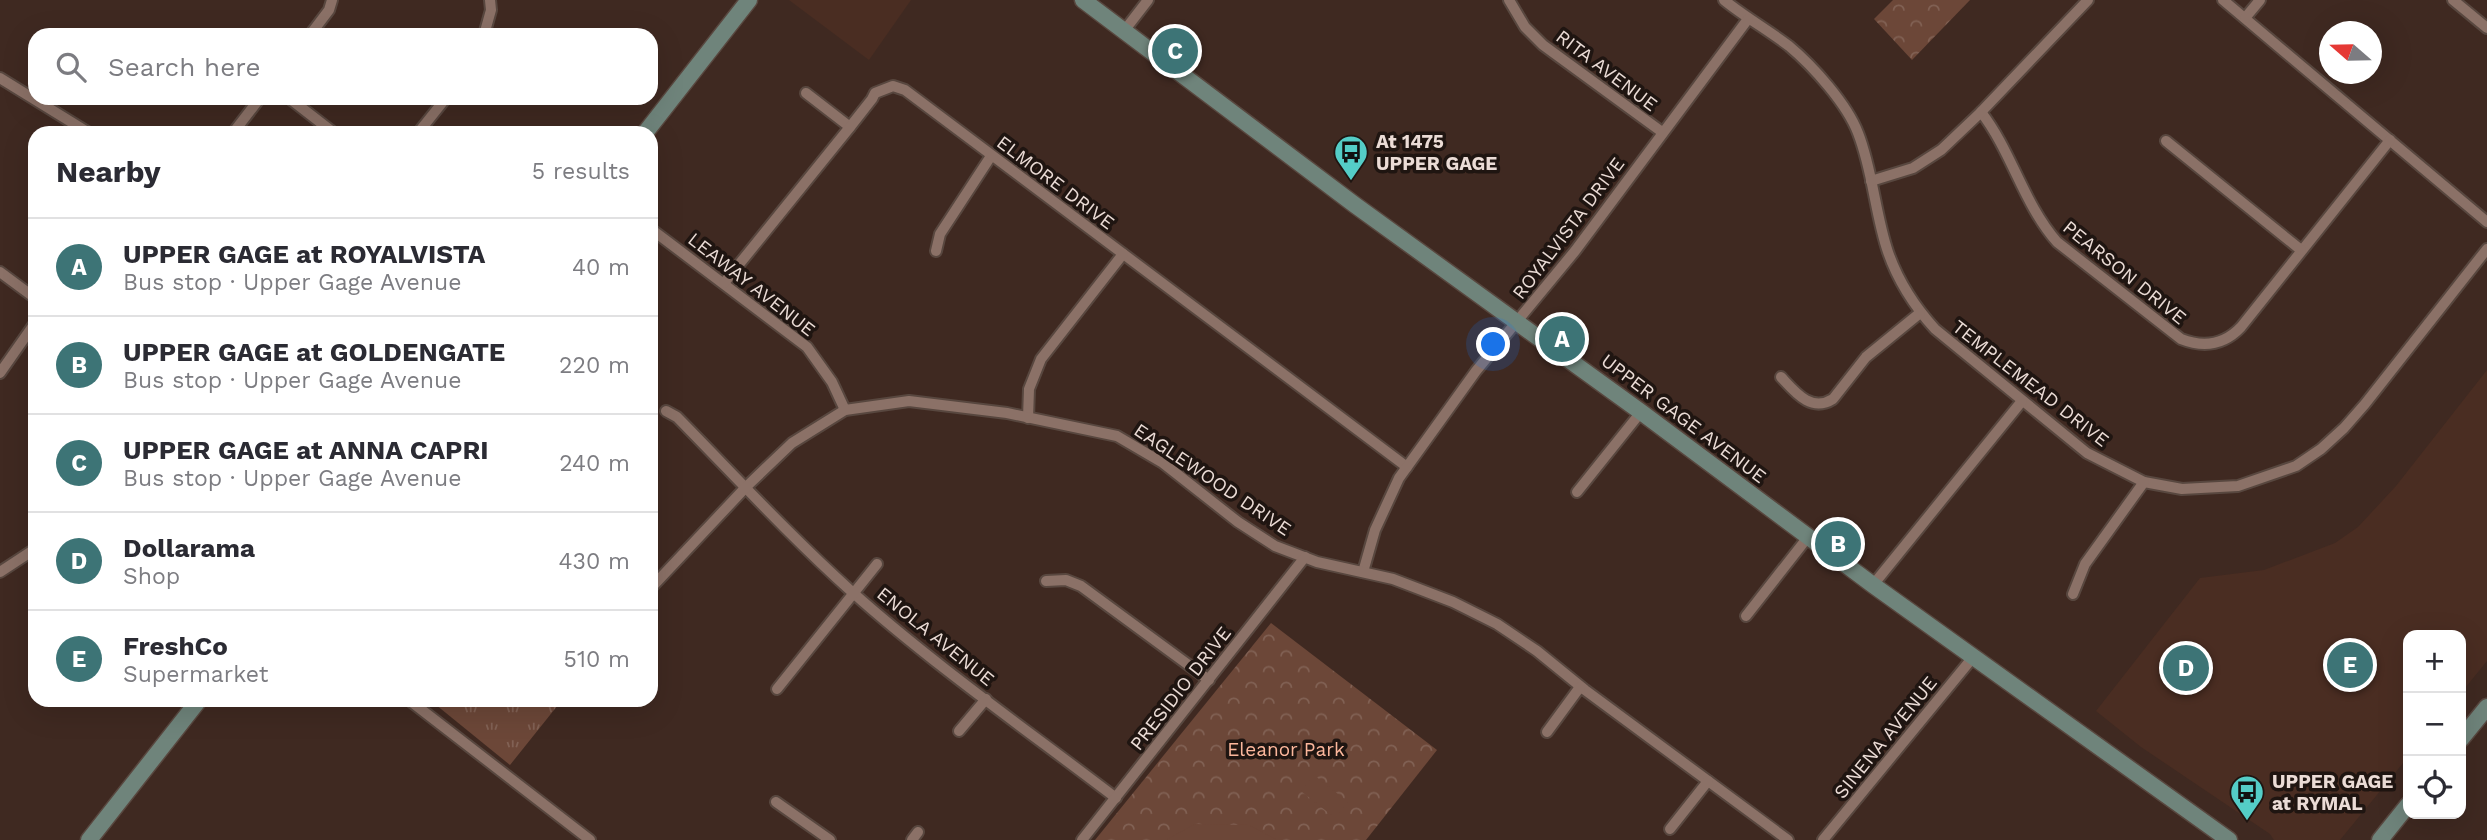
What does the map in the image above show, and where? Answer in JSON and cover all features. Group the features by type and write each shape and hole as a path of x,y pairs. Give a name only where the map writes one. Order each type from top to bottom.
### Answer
{"main road":[{"path":"650,126 749,0"},
{"name":"UPPER GAGE AVENUE","path":"1083,0 1355,205 1642,412 1808,537 2229,840"},
{"path":"89,840 194,707"},
{"path":"2466,733 2487,707"},
{"path":"2380,840 2403,811"}],"street":[{"path":"315,28 332,0"},
{"path":"486,28 491,10 490,0"},
{"path":"1124,31 1148,0"},
{"name":"RITA AVENUE","path":"1509,0 1525,27 1544,45 1662,132"},
{"name":"TEMPLEMEAD DRIVE","path":"1724,0 1788,46 1813,70 1843,107 1858,132 1888,252 1903,286 1920,313 1934,329 2087,453 2144,482 2182,489 2238,486 2296,466 2321,449 2351,420 2487,249"},
{"path":"1871,181 1906,171 1931,158 1981,112 2088,0"},
{"path":"2223,0 2487,222"},
{"path":"2245,18 2260,0"},
{"path":"2453,0 2487,27"},
{"name":"ROYALVISTA DRIVE","path":"1363,572 1380,517 1392,490 1407,467 1476,371 1575,251 1748,19"},
{"path":"0,78 28,95"},
{"name":"ELMORE DRIVE","path":"724,283 875,93 893,86 905,90 1407,467"},
{"path":"806,93 850,127"},
{"path":"44,105 78,126"},
{"path":"238,126 255,105"},
{"path":"298,105 325,126"},
{"path":"424,126 440,105"},
{"name":"PEARSON DRIVE","path":"1981,112 1991,125 2030,205 2057,242 2181,339 2205,345 2232,337 2390,140"},
{"path":"2166,141 2301,250"},
{"path":"936,251 940,234 991,156"},
{"name":"LEAWAY AVENUE","path":"658,234 807,347 832,382 845,410"},
{"path":"1028,418 1029,389 1041,359 1123,254"},
{"path":"0,272 28,293"},
{"path":"1781,377 1802,398 1814,404 1826,403 1833,399 1866,357 1920,313"},
{"path":"0,373 28,333"},
{"name":"EAGLEWOOD DRIVE","path":"658,581 746,487 792,443 845,410 909,401 1028,418 1117,436 1163,463 1238,522 1275,546 1305,557 1393,579 1453,602 1497,624 1537,651 1580,687 1787,840"},
{"path":"1873,584 2022,401"},
{"name":"ENOLA AVENUE","path":"666,411 677,417 821,564 854,593 986,699 1116,798"},
{"path":"1577,492 1642,412"},
{"path":"2073,594 2085,564 2144,482"},
{"path":"1746,616 1808,537"},
{"path":"0,572 28,554"},
{"name":"PRESIDIO DRIVE","path":"1082,840 1305,557"},
{"path":"777,689 877,564"},
{"path":"1046,581 1066,580 1081,586 1209,680"},
{"name":"SINENA AVENUE","path":"1823,840 1974,656"},
{"path":"1547,732 1580,687"},
{"path":"960,731 986,699"},
{"path":"418,707 590,840"},
{"path":"1670,829 1708,781"},
{"path":"776,802 830,840"}],"shaded area":[{"path":"789,0 911,0 869,60"},
{"path":"2487,370 2487,661 2466,687 2466,630 2403,630 2403,763 2340,840 2274,840 2270,834 2141,747 2096,711 2200,578 2264,570 2335,543 2358,527 2396,486"}],"green space":[{"path":"1893,0 1970,0 1912,60 1874,19"},
{"name":"Eleanor Park","path":"1271,623 1437,750 1366,840 1095,840"},
{"path":"439,707 556,707 510,765"},
{"path":"1314,775 1348,802 1335,818 1301,791"},
{"path":"1195,824 1249,825 1277,840 1166,840"}],"place":[{"name":"UPPER GAGE at ANNA CAPRI","path":"1175,51"},
{"name":"At 1475 UPPER GAGE","path":"1351,182"},
{"name":"UPPER GAGE at ROYALVISTA","path":"1562,339"},
{"name":"UPPER GAGE at GOLDENGATE","path":"1838,544"},
{"name":"FreshCo","path":"2350,665"},
{"name":"Dollarama","path":"2186,668"},
{"name":"UPPER GAGE at RYMAL","path":"2247,822"}]}
